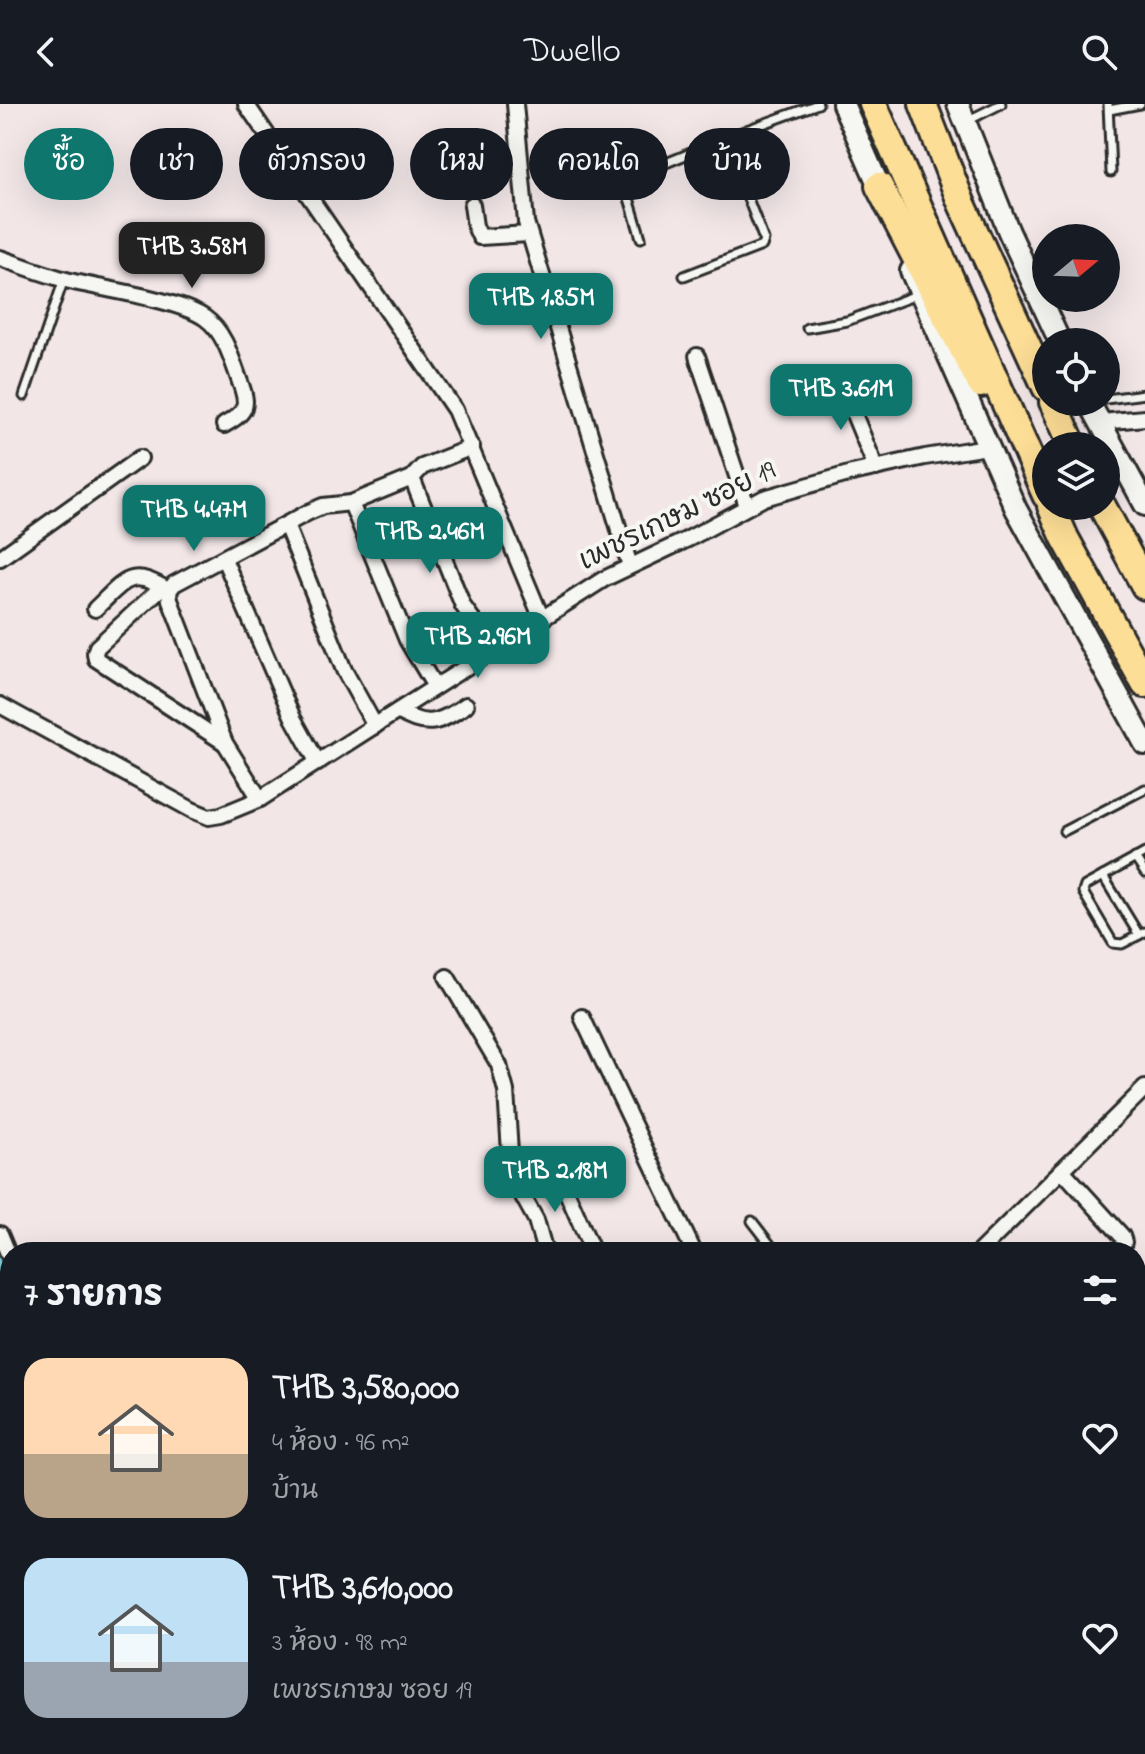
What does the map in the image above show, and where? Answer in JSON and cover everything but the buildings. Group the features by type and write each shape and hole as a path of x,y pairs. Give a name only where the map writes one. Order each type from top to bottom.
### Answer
{"highway":[{"path":"873,104 1032,463"},
{"path":"923,104 961,202 1032,357"},
{"path":"879,186 950,328 1032,476"},
{"path":"1056,520 1145,684"},
{"path":"1110,520 1145,586"}],"main road":[{"path":"843,104 879,186 920,294 1016,509 1145,744"},
{"path":"961,109 1009,232 1054,328"},
{"path":"1097,416 1145,505"}],"street":[{"path":"246,104 455,410 542,619"},
{"path":"515,104 529,234 630,566"},
{"path":"472,205 480,237 529,234"},
{"path":"0,258 64,279 188,309 207,319 226,347 244,392 244,412 224,425"},
{"path":"697,356 747,506"},
{"path":"815,382 835,383 844,390 876,468"},
{"path":"1101,422 1145,418"},
{"path":"225,743 96,659 97,647 174,584 323,506 351,503 412,478 422,467 472,447"},
{"name":"เพชรเกษม ซอย 19","path":"0,705 209,817 221,815 260,799 604,579 688,539 747,506 778,494 876,468 987,447"},
{"path":"0,558 140,458"},
{"path":"412,478 463,606 493,648"},
{"path":"351,503 407,640 434,685"},
{"path":"286,525 344,670 375,726"},
{"path":"224,559 293,718 318,763"},
{"path":"95,609 121,585 136,577 151,579 166,589 225,743 260,799"},
{"path":"398,711 413,721 435,722 446,719 466,705"},
{"path":"447,977 499,1065 506,1091 511,1168 515,1182 536,1220 542,1242"},
{"path":"582,1017 689,1242"},
{"path":"995,1242 1145,1088"},
{"path":"553,1161 589,1242"},
{"path":"1062,1170 1124,1242"}],"lane":[{"path":"754,128 818,104"},
{"path":"961,109 1001,104"},
{"path":"1111,172 1108,107 1140,104"},
{"path":"641,238 625,185 627,179 684,156"},
{"path":"684,276 762,246 764,240 749,200"},
{"path":"24,396 64,279"},
{"path":"807,328 847,321 920,294"},
{"path":"1120,397 1145,394"},
{"path":"1064,831 1145,789"},
{"path":"1103,876 1142,934 1122,944 1113,943 1084,897 1085,886 1135,858 1145,853"},
{"path":"1135,858 1145,873"},
{"path":"752,1221 768,1242"}]}
